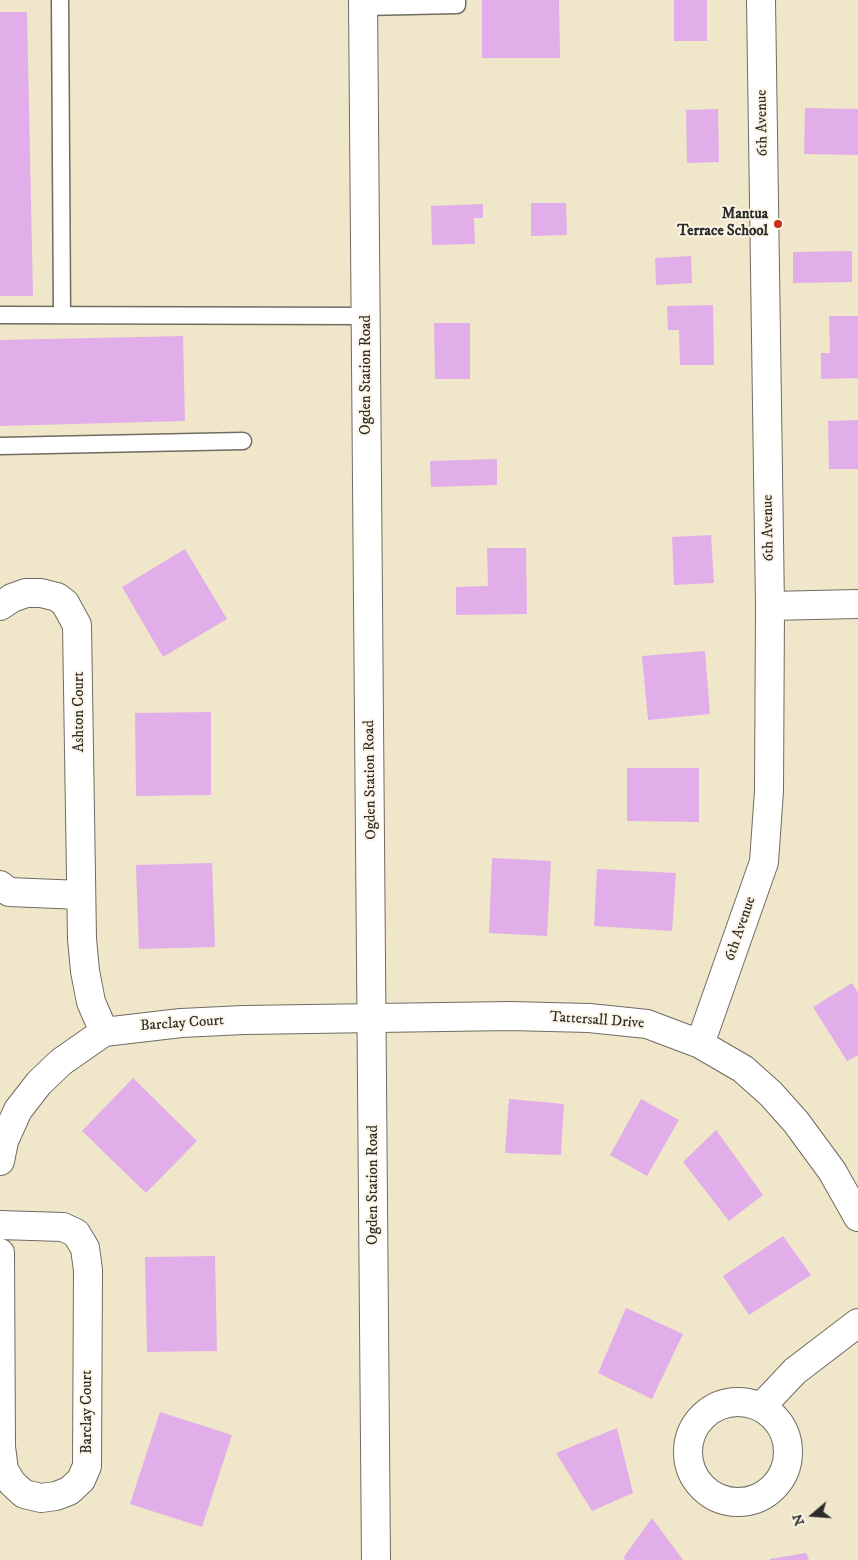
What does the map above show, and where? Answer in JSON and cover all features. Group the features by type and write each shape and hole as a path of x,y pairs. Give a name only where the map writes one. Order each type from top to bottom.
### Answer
{"street":[{"name":"6th Avenue","path":"700,1044 764,862 769,790 770,606 761,0"},
{"name":"Ogden Station Road","path":"363,3 373,1020 376,1560"},
{"name":"Ashton Court","path":"0,606 12,598 26,593 49,595 57,597 65,603 77,625 81,895 85,971 92,1002 104,1032"},
{"path":"770,606 858,604"},
{"path":"0,885 9,892 81,895"},
{"name":"Tattersall Drive","path":"373,1020 510,1016 588,1018 647,1024 700,1044 743,1069 771,1094 796,1122 832,1171 858,1217"},
{"name":"Barclay Court","path":"0,1161 4,1141 18,1110 39,1082 67,1057 104,1032 181,1023 373,1020"},
{"name":"Barclay Court","path":"0,1226 62,1226 76,1233 85,1248 88,1270 87,1466 81,1480 69,1491 56,1496 41,1498 24,1494 12,1483 4,1470 1,1447 0,1253"},
{"path":"760,1407 796,1371 858,1323"}],"lane":[{"path":"60,0 62,315"},
{"path":"363,3 457,5 457,0"},
{"path":"0,315 366,316"},
{"path":"0,446 243,441"}],"building":[{"path":"482,0 559,0 560,58 482,58"},
{"path":"674,0 707,0 707,41 674,41"},
{"path":"0,12 27,12 33,296 0,296"},
{"path":"805,108 858,109 858,155 804,154"},
{"path":"718,109 719,162 687,163 686,110"},
{"path":"531,203 566,203 567,235 531,236"},
{"path":"483,204 483,218 474,218 475,244 432,245 431,206"},
{"path":"852,251 852,282 793,283 793,252"},
{"path":"691,256 692,283 656,285 655,258"},
{"path":"713,305 714,365 680,365 679,330 668,330 667,306"},
{"path":"829,316 858,316 858,378 821,379 821,353 830,353"},
{"path":"434,323 470,323 470,379 435,379"},
{"path":"183,336 185,421 0,426 0,340"},
{"path":"858,420 858,469 829,469 828,421"},
{"path":"497,459 497,485 431,487 430,461"},
{"path":"711,535 714,583 674,585 672,537"},
{"path":"487,548 526,548 527,614 456,615 456,587 488,586"},
{"path":"185,549 227,619 163,657 122,587"},
{"path":"705,651 710,714 648,720 642,656"},
{"path":"211,712 211,795 136,796 135,713"},
{"path":"627,768 699,768 699,822 627,821"},
{"path":"492,858 551,861 547,936 489,933"},
{"path":"212,863 215,947 139,949 136,865"},
{"path":"597,869 676,873 672,931 594,926"},
{"path":"852,983 858,993 858,1055 847,1061 813,1007"},
{"path":"133,1078 197,1141 146,1193 82,1131"},
{"path":"509,1099 564,1104 561,1155 505,1153"},
{"path":"641,1099 679,1120 647,1176 610,1155"},
{"path":"716,1130 763,1195 729,1221 683,1162"},
{"path":"783,1236 811,1275 749,1315 723,1276"},
{"path":"215,1256 217,1351 147,1352 145,1257"},
{"path":"626,1308 683,1334 652,1399 598,1373"},
{"path":"160,1412 232,1435 202,1527 130,1504"},
{"path":"617,1428 633,1493 592,1511 556,1453"},
{"path":"652,1518 683,1560 626,1560 623,1558"},
{"path":"806,1553 809,1560 770,1560 770,1559"}],"place":[{"name":"Mantua Terrace School","path":"778,224"}]}
